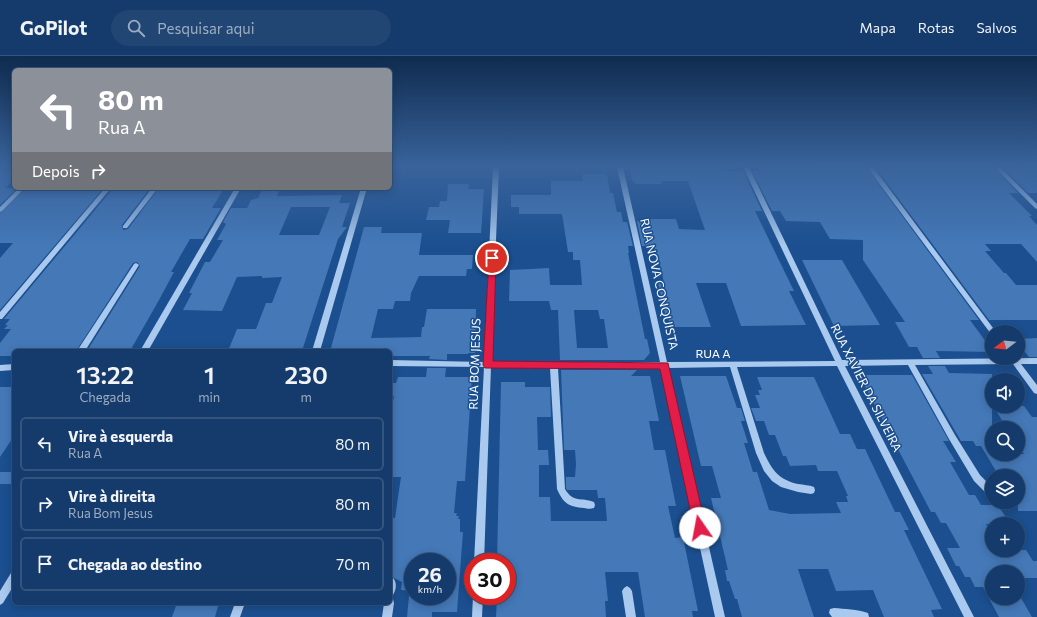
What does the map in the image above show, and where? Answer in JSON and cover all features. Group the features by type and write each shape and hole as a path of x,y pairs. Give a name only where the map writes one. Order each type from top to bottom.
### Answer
{"street":[{"path":"0,210 17,193"},
{"path":"0,318 104,193"},
{"path":"125,227 151,193"},
{"path":"145,349 235,193"},
{"path":"317,349 362,193"},
{"name":"RUA BOM JESUS","path":"479,553 495,193"},
{"name":"RUA NOVA CONQUISTA","path":"626,193 720,617"},
{"name":"RUA XAVIER DA SILVEIRA","path":"758,193 840,364 969,617"},
{"path":"890,193 988,325"},
{"path":"1023,193 1037,207"},
{"path":"81,349 136,265"},
{"name":"RUA A","path":"1025,360 1037,361"},
{"name":"RUA A","path":"392,363 488,365 733,365 985,361"},
{"path":"910,363 977,478 985,485"},
{"path":"554,365 562,489 567,500 591,505"},
{"path":"733,365 760,453 767,468 775,478 784,484 811,490"},
{"path":"1017,365 1037,391"},
{"path":"0,368 12,367"},
{"path":"0,600 12,579"},
{"path":"627,591 631,617"},
{"path":"236,617 239,605"},
{"path":"387,617 389,605"},
{"path":"477,617 478,605"},
{"path":"834,613 851,614 864,617"}],"building":[{"path":"0,193 12,193 0,205"},
{"path":"21,193 99,193 0,310 0,258 13,243 0,243 0,213"},
{"path":"109,193 146,193 122,225 123,230 128,229 155,193 221,193 212,208 221,208 203,239 190,239 171,272 174,272 131,349 88,349 140,266 137,262 133,263 77,349 12,349 12,356 0,356 0,343 11,329 4,329 8,325 5,325 10,319 4,319"},
{"path":"260,193 278,193 277,196 342,195 339,203 350,203 342,227 347,227 338,239 303,349 229,349 237,329 256,329 266,303 272,303 282,277 237,277 222,311 183,310 192,293 189,293 205,262 210,262 223,240 217,240 226,224 223,222 231,208 247,208 251,200 258,198","holes":["291,207 330,207 319,235 279,235"]},
{"path":"447,193 484,193 481,233 448,233 450,220 426,220 429,207 439,207 440,201 447,201"},
{"path":"551,193 613,193 617,212 621,212 623,222 627,222 633,246 628,246 628,253 645,339 647,339 650,353 644,360 560,360 558,310 551,310 549,301 509,301 510,270 549,268 550,285 582,285 580,260 573,260 573,252 568,252 562,214 519,214 519,207 511,207 511,195 551,195","holes":["574,310 598,310 600,319 604,319 608,348 577,348"]},
{"path":"692,193 754,193 762,211 755,211 794,291 789,291 806,325 741,326 726,283 696,283 711,327 671,327 668,318 666,318 658,283 664,283 659,259 657,259 654,246 642,246 637,221 649,221 648,219 676,219 679,229 705,230"},
{"path":"763,193 885,193 979,320 970,320 985,340 985,352 936,351 940,358 923,358 917,347 909,347 895,322 905,322 863,260 863,240 830,239 820,222 786,221 780,211 772,211"},
{"path":"895,193 1009,193 1032,216 1029,216 1037,225 1037,262 1021,244 985,244 991,251 985,251 1016,285 1037,285 1037,320 989,320"},
{"path":"364,227 382,227 381,233 422,233 419,255 473,255 472,269 467,269 466,276 419,276 411,293 410,301 395,301 393,309 378,309 371,338 421,337 427,309 476,309 475,353 447,354 447,360 429,359 430,356 392,356 392,349 331,348"},
{"path":"802,260 842,260 880,325 834,326"},
{"path":"1037,338 1037,357 1029,357 1025,352 1025,339"},
{"path":"928,366 945,366 949,373 985,374 985,413 992,413 992,421 985,421 985,453 981,446 976,446 973,441 961,441 922,374 933,374"},
{"path":"427,368 446,368 445,377 472,377 465,481 457,481 454,513 457,513 456,516 459,516 460,532 463,532 457,612 432,612 432,617 407,617 408,605 456,605 456,553 404,553 404,590 401,590 402,582 392,577 392,518 395,518 401,477 392,477 392,406 394,396 392,396 392,383 396,383 398,377 426,377"},
{"path":"561,370 637,370 631,376 650,376 659,421 649,421 654,450 665,450 676,506 668,506 675,538 683,537 698,611 692,611 693,617 645,617 638,572 605,572 608,601 605,601 606,617 496,617 497,605 516,605 516,553 497,553 501,382 525,382 525,387 550,387 551,417 537,417 538,450 548,450 549,465 539,465 539,497 550,497 551,521 607,521 605,498 598,498 597,490 567,490 566,477 575,477 575,450 564,450"},
{"path":"859,375 912,375 949,441 943,441 956,462 950,462 969,495 975,495 981,505 985,505 985,509 1001,509 1006,517 985,517 985,557 1025,557 1026,550 1033,561 1037,561 1037,578 1025,578 1025,565 985,565 985,591 983,587 975,587 970,577 965,577 959,566 956,566 947,548 960,548 946,523 941,523 935,512 931,512"},
{"path":"680,376 726,376 737,408 741,408 745,421 741,421 748,443 744,443 753,472 757,472 769,510 790,514 841,513 836,502 848,502 846,496 848,496 837,471 818,471 816,465 790,466 786,456 783,456 775,435 769,435 764,421 756,421 751,408 760,408 755,395 760,395 758,390 762,390 757,377 814,377 840,434 850,434 857,449 865,449 895,512 900,512 909,530 904,530 942,609 931,610 934,617 884,617 873,590 836,591 828,569 798,569 814,617 742,617 737,599 735,599 729,581 727,581 725,570 728,570 711,498 721,498 712,466 701,466"},
{"path":"0,387 12,387 12,439 0,457"},
{"path":"1025,407 1032,417 1037,417 1037,511 1018,511 1018,509 1025,509 1025,469 995,469 990,461 1025,461 1025,421 1003,421 997,413 1025,413"},
{"path":"0,472 12,472 12,484 0,484"},
{"path":"176,605 218,605 215,617 172,617"},
{"path":"993,605 1025,605 1032,617 999,617"}],"route":[{"path":"492,258 488,365 664,365 700,528"}]}
